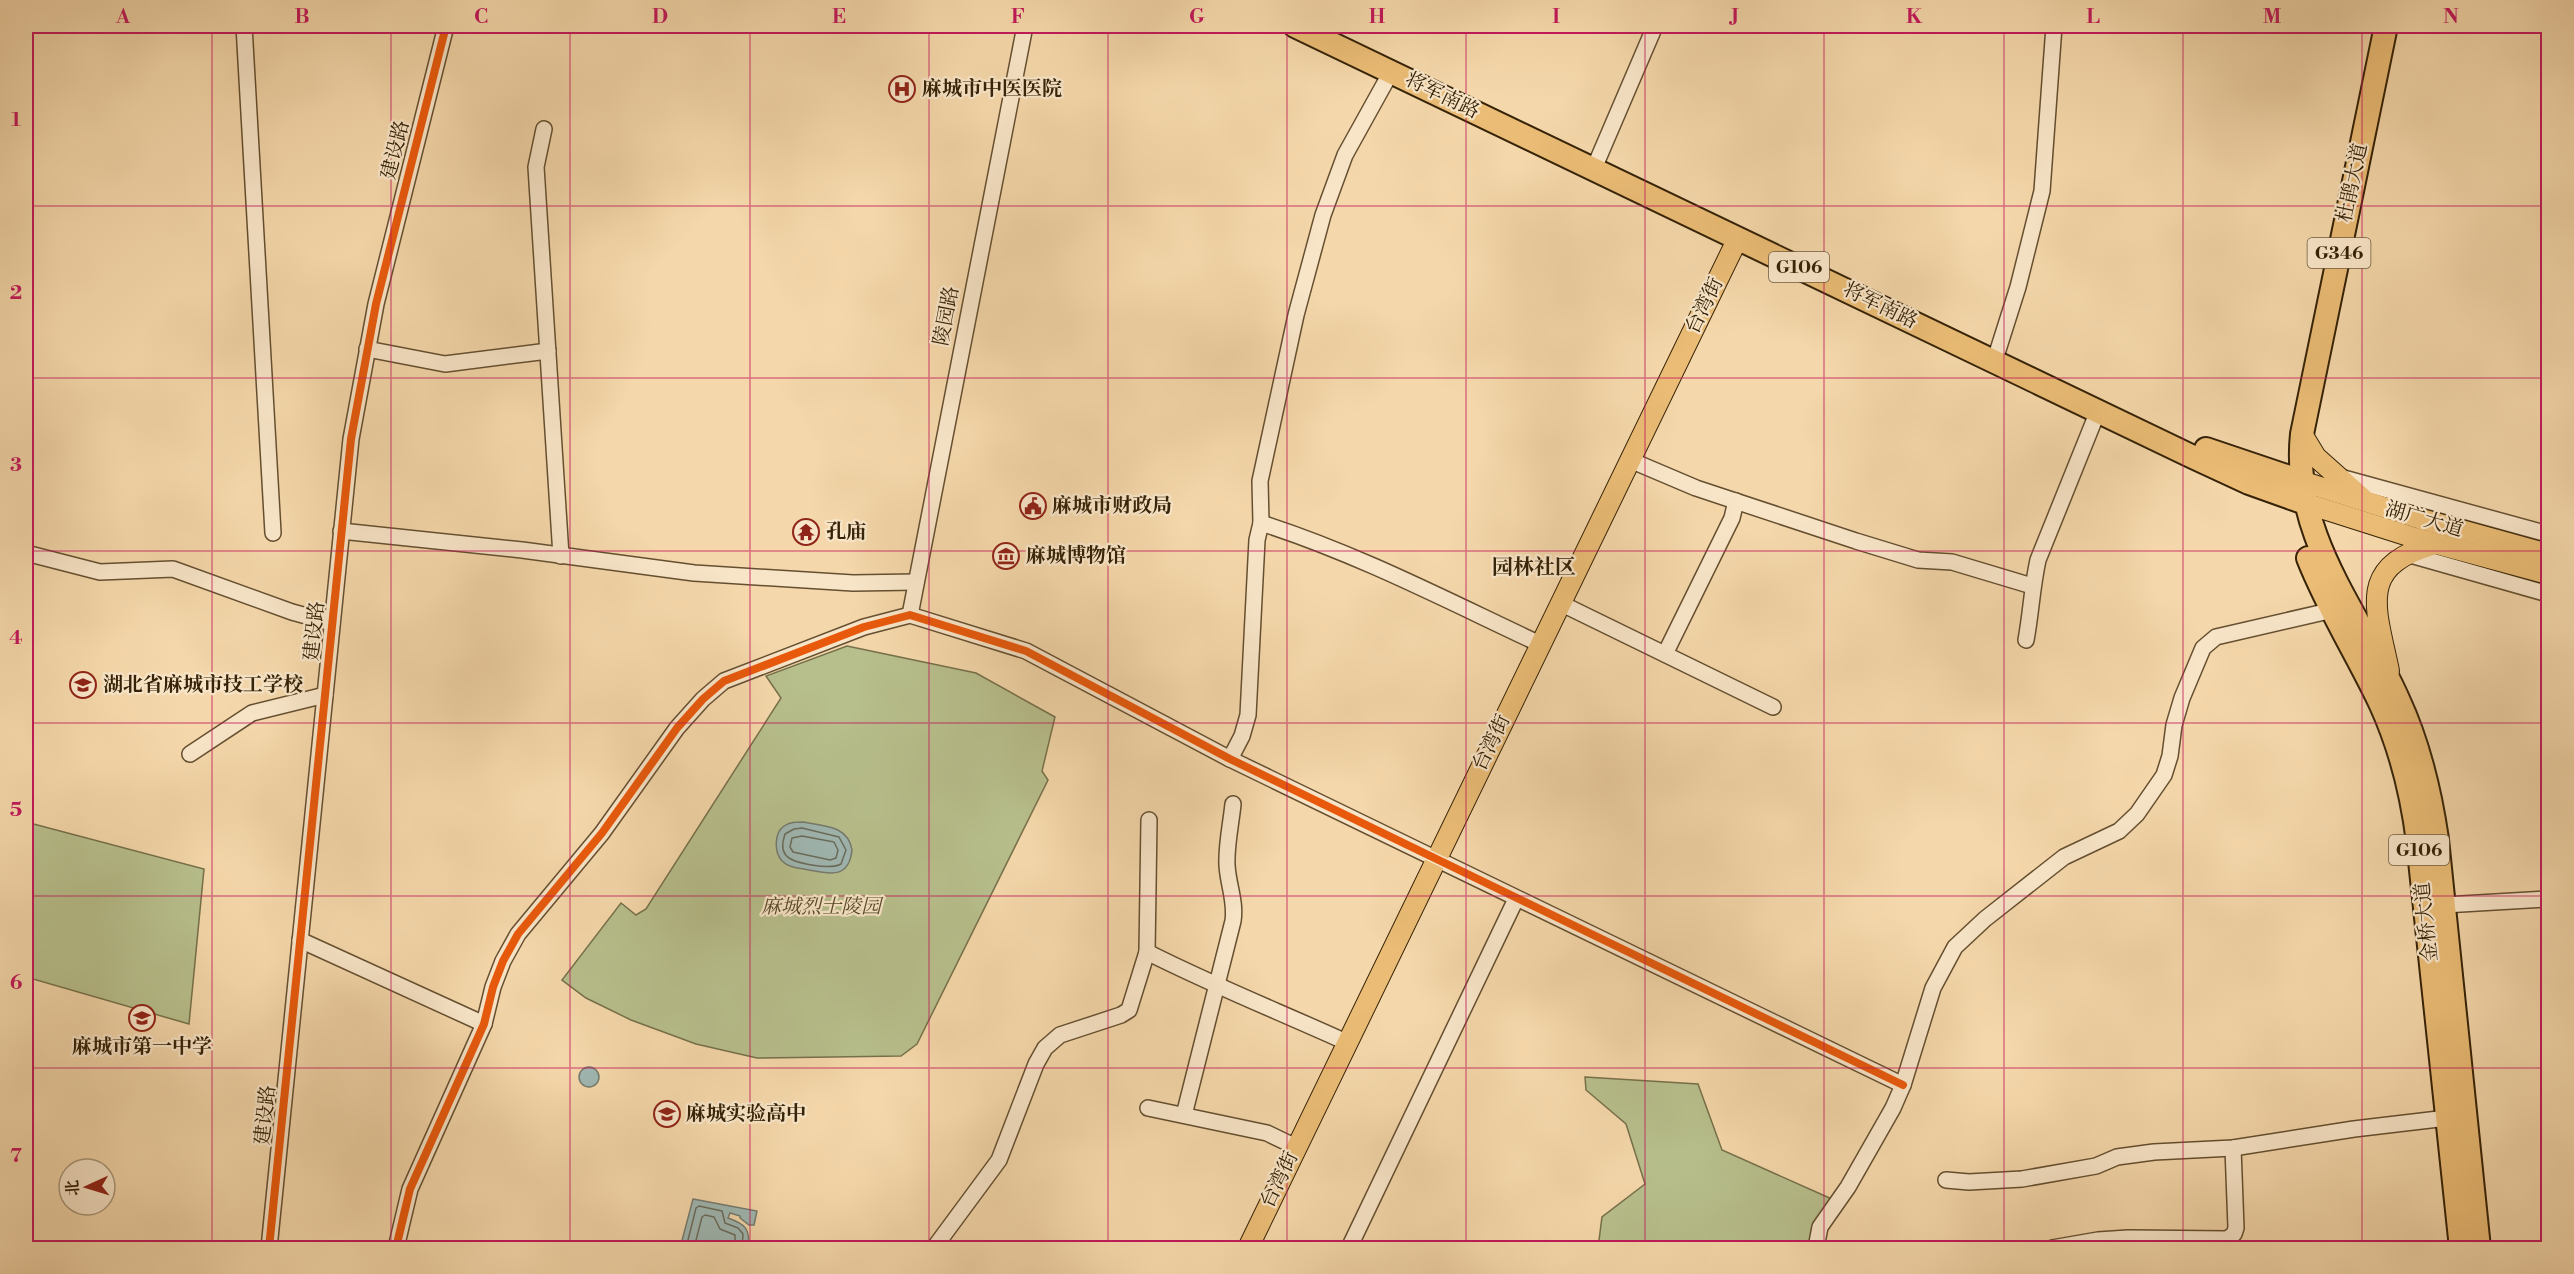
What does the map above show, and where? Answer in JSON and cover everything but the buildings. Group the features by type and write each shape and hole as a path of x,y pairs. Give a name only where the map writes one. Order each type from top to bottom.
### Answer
{"highway":[{"name":"将军南路","path":"1295,26 2248,483 2295,490"},
{"name":"将军南路","path":"1320,26 2198,446 2295,490"},
{"name":"杜鹃大道","path":"2295,490 2287,431 2370,26"},
{"name":"杜鹃大道","path":"2295,490 2302,434 2386,26"},
{"name":"金桥大道","path":"2295,490 2294,522 2310,565 2389,725 2410,792 2418,842 2461,1248"},
{"name":"金桥大道","path":"2295,490 2325,559 2391,685 2415,740 2428,788 2444,905 2479,1248"}],"main road":[{"name":"台湾街","path":"1248,1248 1738,238"},
{"path":"2302,434 2316,457 2368,503"},
{"name":"湖广大道","path":"2295,490 2368,503 2548,554"},
{"name":"湖广大道","path":"2295,490 2435,544 2548,574"},
{"path":"2391,685 2377,590 2386,569 2407,555 2435,544"}],"street":[{"path":"244,26 273,533"},
{"name":"建设路","path":"269,1248 351,439 367,349 421,117 446,26"},
{"name":"陵园路","path":"910,615 1025,26"},
{"path":"1598,159 1656,26"},
{"path":"1998,350 2015,297 2042,191 2054,26"},
{"path":"1230,759 1242,736 1248,715 1257,540 1261,523 1260,481 1296,315 1323,215 1345,155 1391,72"},
{"path":"544,129 536,167 561,555"},
{"path":"367,349 445,364 548,351"},
{"path":"2026,640 2032,607 2032,586 2038,560 2098,411"},
{"path":"1630,460 1696,488 1918,560 1952,561 2032,586"},
{"path":"2337,476 2548,534"},
{"path":"1665,654 1732,518 1736,501"},
{"path":"1261,523 1306,537 1356,558 1540,644"},
{"path":"341,531 561,555 694,573 853,583 916,582"},
{"path":"26,553 100,572 173,569 292,612 332,623"},
{"path":"2407,555 2548,594"},
{"path":"1560,603 1773,707"},
{"path":"1816,1248 1820,1227 1848,1187 1893,1108 1903,1085 1933,988 1955,947 1985,919 2064,857 2126,825 2159,784 2170,756 2174,725 2182,698 2200,653 2207,643 2216,637 2333,610"},
{"path":"396,1248 410,1189 484,1024 493,987 518,933 602,833 677,728 708,693 724,681 864,627 910,615 1026,651 1230,759 1903,1085"},
{"path":"190,754 252,713 325,695"},
{"path":"1184,1116 1235,906 1227,863 1233,804"},
{"path":"934,1248 999,1160 1036,1064 1045,1048 1060,1035 1121,1015 1129,1010 1147,952 1149,820"},
{"path":"1349,1248 1516,899"},
{"path":"2444,905 2548,899"},
{"path":"300,940 484,1024"},
{"path":"1147,952 1216,987 1257,1002 1347,1042"},
{"path":"1148,1108 1267,1133 1296,1147"},
{"path":"1946,1180 1969,1182 2022,1179 2096,1166 2117,1157 2154,1152 2233,1148 2332,1132 2447,1118"},
{"path":"2052,1248 2098,1240 2128,1238 2228,1239 2234,1234 2236,1228 2233,1148"}],"green space":[{"name":"麻城烈士陵园","path":"847,646 976,673 1055,717 1042,771 1048,780 917,1044 901,1056 757,1058 696,1044 631,1020 586,998 562,980 621,903 636,915 646,909 781,698 766,676"},
{"path":"26,822 204,869 189,1024 26,977"},
{"path":"1585,1077 1698,1084 1722,1150 1834,1200 1813,1248 1598,1248 1602,1217 1645,1184 1626,1124 1586,1090"}],"water":[{"path":"803,822 834,828 850,842 852,850 850,859 843,870 824,873 788,865 782,861 776,848 778,833 786,825"},
{"path":"589,1067 596,1070 599,1077 596,1084 589,1087 582,1084 579,1077 582,1070"},
{"path":"693,1199 757,1211 754,1225 749,1225 740,1216 730,1213 728,1218 745,1228 749,1236 748,1248 680,1248"}],"cycle path":[{"path":"269,1248 351,439 376,304 446,26"},
{"path":"396,1248 410,1189 484,1024 493,987 503,961 518,934 602,833 677,728 703,699 724,681 864,627 910,615 1026,651 1230,759 1903,1085"}],"place":[{"name":"麻城市中医医院","path":"902,89"},
{"name":"麻城市财政局","path":"1033,506"},
{"name":"孔庙","path":"806,532"},
{"name":"麻城博物馆","path":"1006,556"},
{"name":"湖北省麻城市技工学校","path":"83,685"},
{"name":"麻城市第一中学","path":"142,1018"},
{"name":"麻城实验高中","path":"667,1114"}],"district":[{"name":"园林社区","path":"1534,568"}]}
